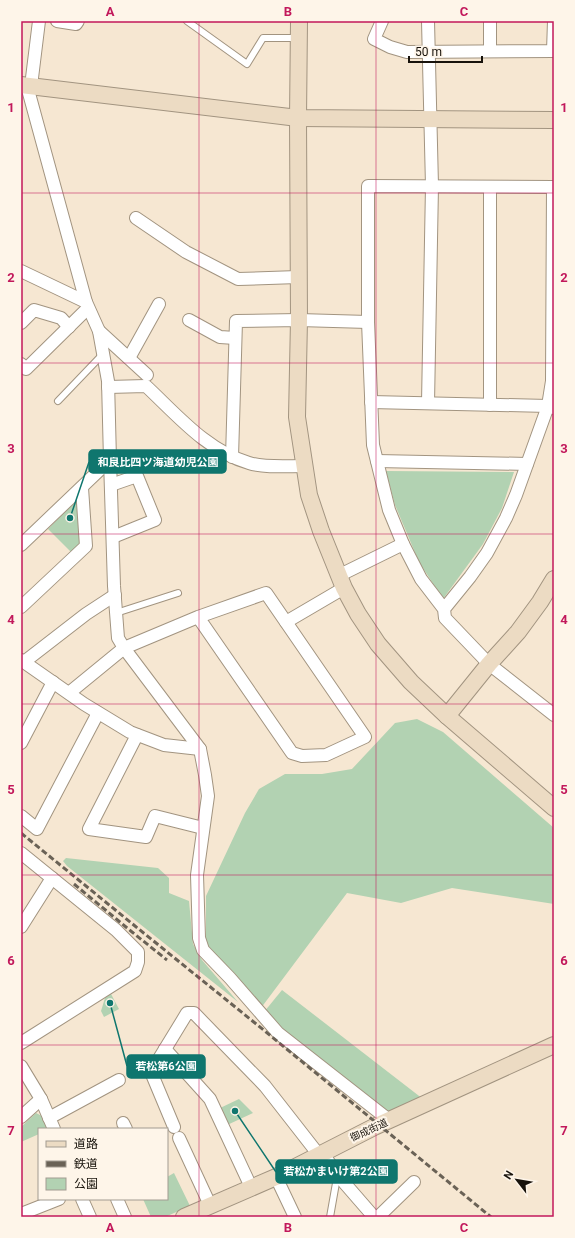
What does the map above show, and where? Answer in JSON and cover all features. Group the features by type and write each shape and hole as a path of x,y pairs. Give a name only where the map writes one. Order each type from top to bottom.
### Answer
{"street":[{"path":"40,21 26,85 87,305 99,331 103,354 108,387 115,596 118,638 200,749 205,775 208,796 197,875 199,938 203,950 230,978 278,1033 389,1120"},
{"path":"57,21 76,24 78,21"},
{"path":"299,21 299,320 296,417 309,495 321,531 342,581 358,614 378,644 411,682 447,716 554,808"},
{"path":"382,21 374,39 390,47 407,52 554,51 554,21"},
{"path":"428,21 432,186 428,403"},
{"path":"490,21 490,51"},
{"path":"26,85 298,118 554,120"},
{"path":"444,609 487,553 506,518 551,407 553,322 553,187 368,186 368,322 373,445 389,510 403,544 421,579 444,609 445,618 489,664 552,709"},
{"path":"490,187 490,405"},
{"path":"136,218 186,252 238,279 298,277"},
{"path":"21,271 87,305"},
{"path":"129,358 159,304"},
{"path":"21,364 26,369 69,327 87,305"},
{"path":"21,323 34,310 61,318 69,327"},
{"path":"189,320 220,338 235,338"},
{"path":"232,457 236,320 368,322"},
{"path":"99,331 148,375"},
{"path":"108,387 146,386 201,438 232,457 250,463 275,466 304,466"},
{"path":"371,402 551,407"},
{"path":"21,545 110,460"},
{"path":"377,462 527,464"},
{"path":"111,485 137,476 156,520 113,537"},
{"path":"21,607 86,546 82,488"},
{"path":"286,622 342,581 403,544"},
{"path":"447,716 489,664 518,632 540,602 554,579"},
{"path":"68,693 124,648 198,617 266,593 365,737 326,755 302,756 292,753 198,617"},
{"path":"115,596 86,614 23,661 98,713 137,735 164,745 200,749"},
{"path":"21,742 53,682"},
{"path":"21,816 37,829 98,713"},
{"path":"137,735 89,829 146,837 155,816 204,828"},
{"path":"21,853 116,930 138,952 138,962 135,971 21,1044"},
{"path":"21,927 52,878"},
{"path":"210,1206 176,1132 151,1072 187,1013 194,1013 265,1086 320,1154 328,1161 341,1179 374,1217"},
{"name":"御成街道","path":"184,1217 276,1177 389,1120 554,1045"},
{"path":"165,1049 210,1099 251,1187"},
{"path":"21,1066 41,1098 51,1124 113,1081"},
{"path":"21,1116 41,1098"},
{"path":"276,1177 295,1217"},
{"path":"378,1217 414,1182"},
{"path":"21,1214 56,1200"},
{"path":"82,1200 90,1217"},
{"path":"117,1200 125,1217"}],"lane":[{"path":"187,21 247,64 263,38 299,38"},
{"path":"58,401 103,354"},
{"path":"116,613 178,593"},
{"path":"330,1217 336,1183 341,1179"}],"green space":[{"path":"386,471 514,472 502,508 483,544 443,599 419,562 395,505"},
{"path":"75,502 82,507 83,543 74,555 48,529"},
{"path":"417,719 443,732 554,828 554,904 452,888 401,903 347,893 261,1008 206,948 206,896 245,813 259,789 285,774 322,774 352,769 395,723"},
{"path":"66,858 158,868 169,878 169,893 189,901 193,944 202,960 238,1002 67,866 63,861"},
{"path":"282,990 423,1099 387,1117 281,1033 264,1012"},
{"path":"111,994 119,1009 104,1017 101,1011 105,998"},
{"path":"239,1099 253,1113 225,1126 218,1109"},
{"path":"36,1113 42,1116 47,1128 38,1128 38,1134 21,1142 21,1127"},
{"path":"174,1173 190,1206 165,1217 151,1217 143,1200 168,1200 168,1176"}],"railway":[{"path":"21,833 491,1217"},
{"path":"74,884 167,960"}],"place":[{"name":"和良比四ツ海道幼児公園","path":"70,518"},
{"name":"若松第6公園","path":"110,1003"},
{"name":"若松かまいけ第2公園","path":"235,1111"}]}
